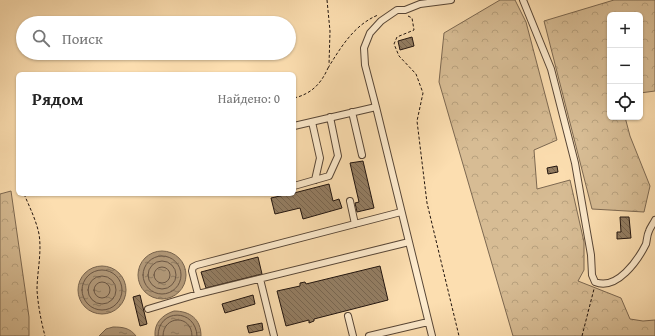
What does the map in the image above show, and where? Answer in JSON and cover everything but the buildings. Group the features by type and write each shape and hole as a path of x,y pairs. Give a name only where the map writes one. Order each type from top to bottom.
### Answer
{"street":[{"path":"432,336 365,65 364,48 370,33 381,21 397,10 405,10 420,4 451,0"},
{"path":"524,0 551,69 575,163 591,255 592,275 596,282 602,284 610,283 616,281 624,274 641,253 647,240 649,230 655,220"},
{"path":"296,126 376,107"},
{"path":"352,112 362,155"},
{"path":"296,185 329,176 338,156 330,117"},
{"path":"312,122 320,158 315,180"},
{"path":"350,201 355,224"},
{"path":"198,294 192,271 193,267 197,265 401,212"},
{"path":"148,309 198,294 409,242"},
{"path":"260,279 274,336"},
{"path":"348,316 353,336"},
{"path":"369,336 428,322"}],"path":[{"path":"327,0 330,31 330,62 328,68"},
{"path":"296,98 302,96 314,89 322,80 341,48 356,29 376,16 383,14"},
{"path":"406,16 412,18 414,30 397,37 394,44 399,56 416,74 423,93 417,121 427,203 459,336"},
{"path":"25,196 35,217 39,236 40,251 37,290 45,336"},
{"path":"582,336 596,282"}],"green space":[{"path":"500,0 515,0 526,22 557,140 534,150 537,189 570,180 584,242 584,270 578,281 621,298 630,319 643,321 655,320 655,336 513,336 439,82 444,33"},
{"path":"614,0 655,0 655,91 643,93 643,12 607,12 607,120 626,120 630,136 650,186 644,212 592,209 544,21"},
{"path":"11,191 29,317 29,336 0,336 0,194"}],"water":[{"path":"162,251 171,253 179,258 184,266 186,275 184,284 179,292 171,297 162,299 153,297 145,292 140,284 138,275 140,266 145,258 153,253"},
{"path":"102,266 111,268 119,273 124,281 126,290 124,299 119,307 111,312 102,314 93,312 85,307 80,299 78,290 80,281 85,273 93,268"},
{"path":"174,311 190,314 194,317 199,325 201,336 155,336 157,323 162,317"},
{"path":"113,327 126,328 136,336 99,336 106,329"}]}
